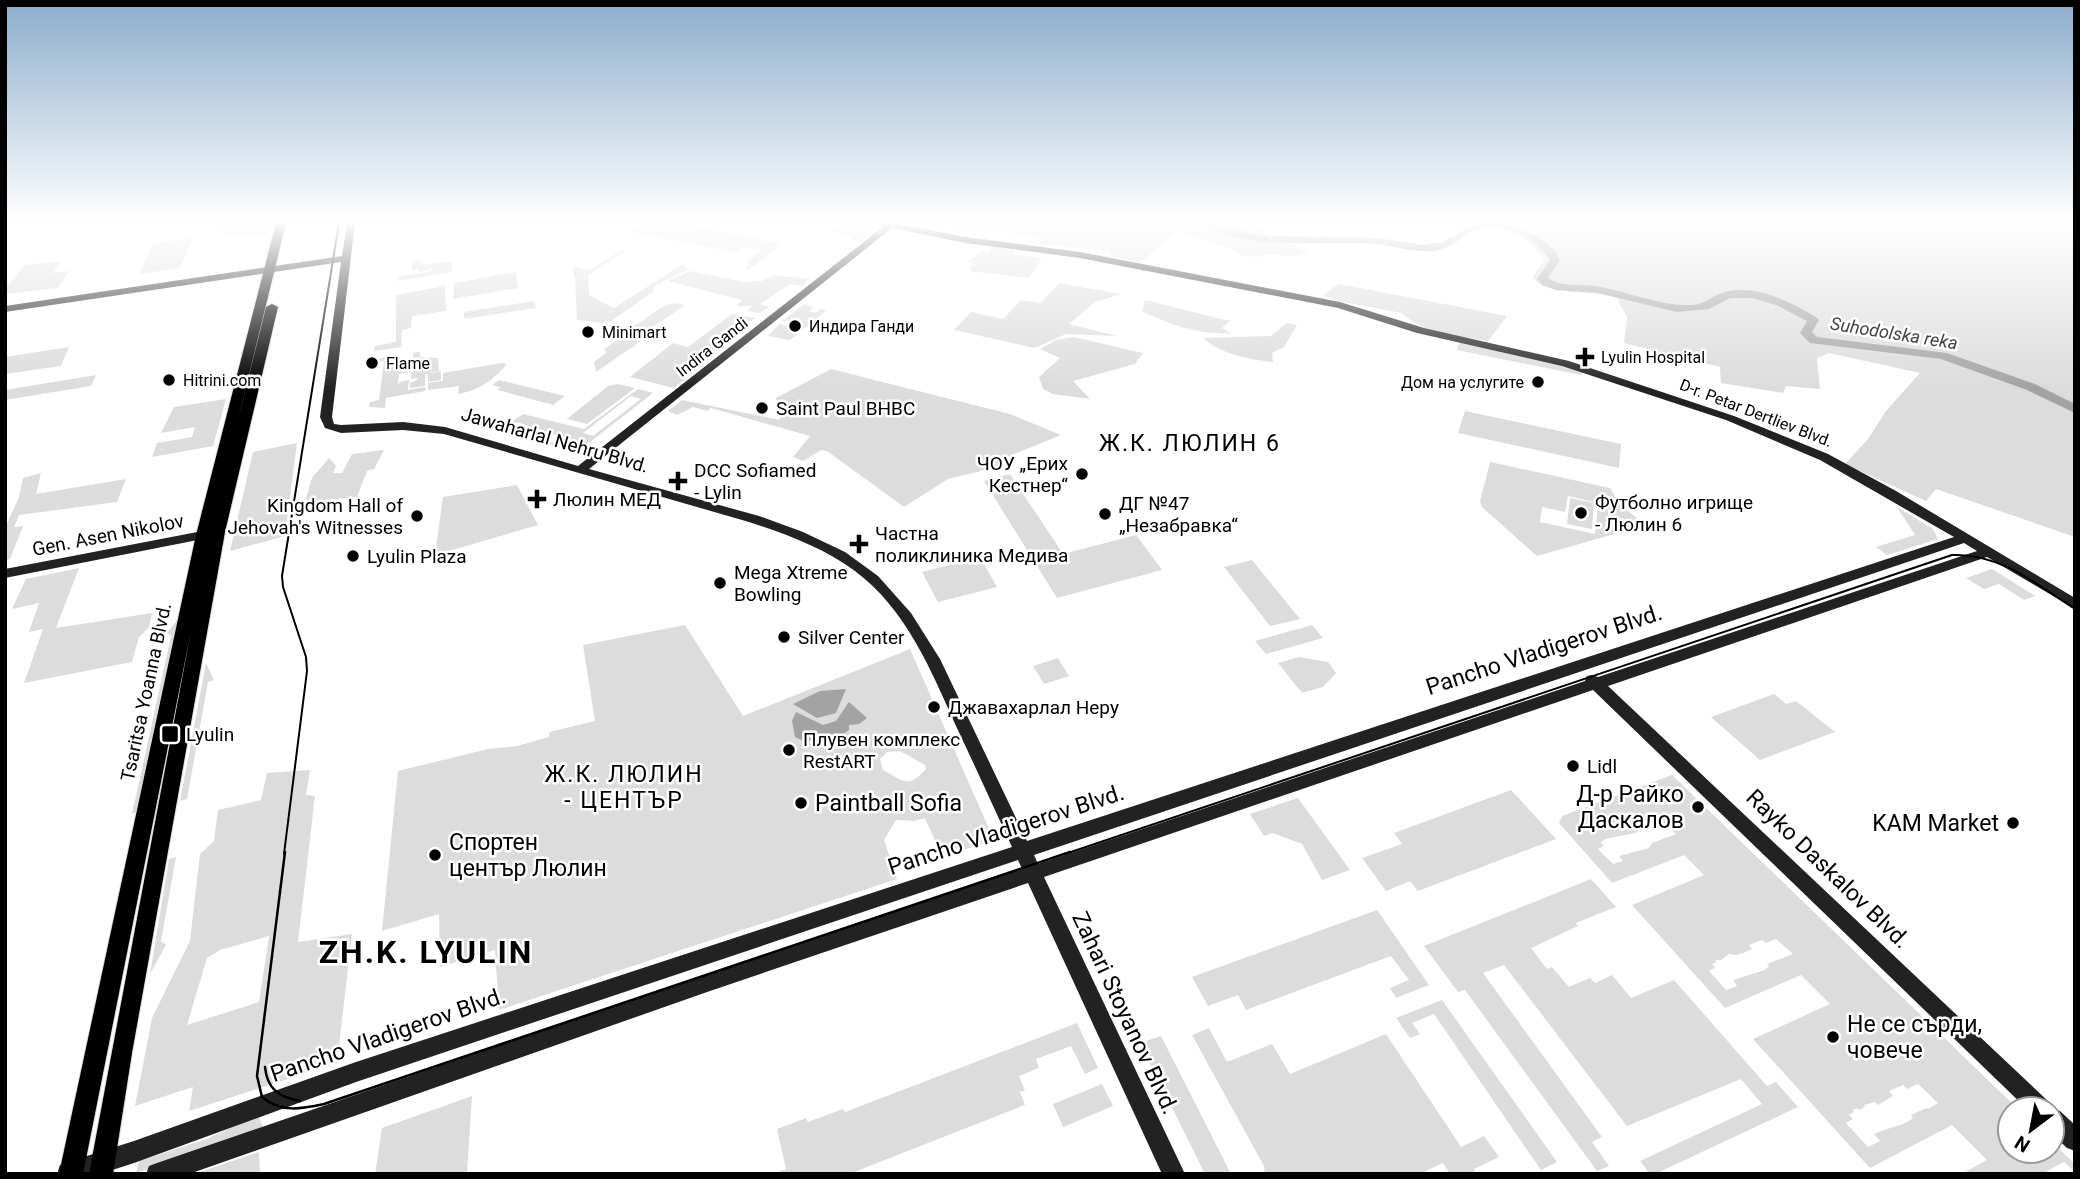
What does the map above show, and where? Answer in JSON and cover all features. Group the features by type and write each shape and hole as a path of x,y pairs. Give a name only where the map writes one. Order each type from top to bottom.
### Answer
{"main road":[{"path":"5,309 210,278"},
{"name":"Tsaritsa Yoanna Blvd.","path":"69,1173 211,534 274,278"},
{"name":"Jawaharlal Nehru Blvd.","path":"345,278 327,417 329,426 341,429 389,426 437,429 735,514 800,536 838,554 894,599 919,632 1027,863"},
{"name":"Indira Gandi","path":"580,470 818,278"},
{"name":"D-r. Petar Dertliev Blvd.","path":"1201,278 1340,305 1421,331 1555,360 1714,412 1798,445 1892,494 2075,604"},
{"name":"Tsaritsa Yoanna Blvd.","path":"102,1168 211,534"},
{"name":"Gen. Asen Nikolov","path":"5,574 211,534"},
{"name":"Pancho Vladigerov Blvd.","path":"157,1174 1578,667 1965,538"},
{"name":"D-r. Petar Dertliev Blvd.","path":"1987,552 2013,574 2075,612"},
{"name":"Pancho Vladigerov Blvd.","path":"69,1173 102,1168 356,1072 1595,684 1987,552"},
{"name":"Rayko Daskalov Blvd.","path":"1578,667 2027,1095"},
{"name":"Zahari Stoyanov Blvd.","path":"1027,863 1174,1174"}],"shaded area":[{"path":"14,278 64,278 58,288 5,294 5,289"},
{"path":"482,278 517,278 518,288 453,299 454,283"},
{"path":"588,278 589,295 614,308 661,278 670,278 654,286 653,292 611,321 603,323 577,320 575,279"},
{"path":"675,278 725,278 745,282 768,278 810,279 801,286 790,284 760,304 769,307 760,313 747,311 752,306 736,306 742,300 668,281"},
{"path":"1533,278 2075,278 2075,537 1936,489 1926,501 1845,464 1920,373 1829,353 1817,358 1820,389 1786,386 1783,393 1721,383 1720,367 1624,343 1627,317 1615,295 1570,292 1539,283"},
{"path":"1059,283 1121,294 1095,302 1069,324 1117,336 1066,334 1035,348 954,330 971,312 1003,319 1021,300 1041,303"},
{"path":"1339,284 1507,316 1488,341 1454,335 1420,326 1402,313 1338,301 1323,295"},
{"path":"445,286 446,311 412,316 411,328 402,330 401,347 374,351 375,346 396,342 396,295"},
{"path":"1145,300 1230,321 1222,328 1230,333 1196,331 1164,321 1142,311"},
{"path":"534,301 536,308 464,319 464,312"},
{"path":"676,303 685,305 644,333 626,329 663,307"},
{"path":"804,304 814,307 810,311 815,313 821,309 827,310 790,340 768,336 780,323 784,326 797,326 788,323 789,321 781,322"},
{"path":"732,314 755,318 710,353 714,355 674,388 630,377 673,343 688,347"},
{"path":"1286,323 1297,325 1284,347 1272,353 1273,362 1227,352 1203,338 1271,336"},
{"path":"629,332 661,340 658,342 644,339 596,372 594,362 607,352 603,350"},
{"path":"1073,337 1143,353 1135,364 1073,381 1090,399 1053,394 1043,389 1039,377 1060,358 1040,349 1056,340"},
{"path":"1460,341 1585,371 1581,375 1457,350"},
{"path":"69,347 61,366 5,374 5,357"},
{"path":"420,352 420,357 438,358 439,371 432,372 432,369 431,373 441,371 441,380 428,382 428,374 425,374 425,386 410,388 410,383 417,380 411,379 413,353"},
{"path":"396,356 397,361 410,359 409,372 399,374 398,385 409,380 408,390 425,387 425,391 386,398 385,408 369,407 370,402 379,400 384,361 371,363 368,370 369,360"},
{"path":"507,364 491,379 473,390 458,394 459,386 428,390 428,383 443,381 443,373"},
{"path":"831,369 1010,414 1061,435 1002,459 1005,465 948,479 904,507 827,451 821,450 803,461 793,457 810,436 711,408 707,411 693,407 677,415 668,411 682,400 780,420 776,398"},
{"path":"96,375 91,386 5,400 5,390"},
{"path":"499,380 565,396 553,405 498,390 500,387 492,385"},
{"path":"618,384 635,388 587,424 567,419 608,386"},
{"path":"638,389 653,393 577,452 499,431 523,414 584,429","holes":["631,396 641,399 593,436 583,433","517,422 572,440 564,446 509,429"]},
{"path":"226,399 213,446 152,457 157,443 192,437 195,427 161,433 174,407"},
{"path":"1465,411 1621,444 1619,468 1458,433"},
{"path":"297,443 285,536 230,551 253,452"},
{"path":"384,450 374,469 367,471 357,497 305,502 312,478 329,458 336,466 333,473 342,473 352,454"},
{"path":"1490,462 1610,488 1620,505 1646,525 1537,556 1482,507 1480,501","holes":["1568,496 1598,503 1595,534 1540,522 1542,507 1565,512"]},
{"path":"41,473 36,494 126,479 117,502 19,515 14,527 23,526 10,559 5,560 5,528 19,497 23,478"},
{"path":"1010,474 1063,554 1136,535 1162,570 1057,598 984,481"},
{"path":"517,485 538,525 435,555 443,497"},
{"name":"Футболно игрище - Люлин 6","path":"1570,498 1594,503 1592,529 1567,524"},
{"path":"1897,507 1933,529 1938,539 1887,555 1876,547 1915,535"},
{"path":"980,557 997,587 938,602 922,572"},
{"path":"1252,560 1300,619 1270,626 1224,567"},
{"path":"79,568 56,628 152,613 149,627 139,637 132,662 24,683 43,629 29,632 39,603 12,609 26,579"},
{"path":"1992,569 2035,596 2024,600 1999,584 1984,589 1966,578"},
{"path":"180,616 139,811 132,814 171,636 167,633"},
{"path":"685,625 743,716 910,649 994,840 942,857 925,818 914,821 896,820 884,840 897,879 499,1010 495,950 440,967 439,914 382,931 398,771 488,749 517,746 549,737 549,732 595,721 583,645","holes":["900,751 925,765 926,769 920,775 906,781 883,770 880,759 887,752"]},
{"path":"1312,625 1323,638 1266,654 1255,641"},
{"path":"1299,657 1328,662 1336,673 1323,687 1302,693 1278,663"},
{"path":"1058,658 1069,676 1044,684 1033,666"},
{"path":"206,663 214,680 208,682 187,799 180,801"},
{"path":"846,689 836,713 817,718 793,704 820,691"},
{"path":"1774,694 1786,704 1796,701 1835,732 1760,760 1711,717"},
{"path":"849,702 867,718 859,724 849,725 849,730 830,743 816,738 806,742 795,737 792,721 796,712 823,725 836,721"},
{"path":"310,770 306,795 315,796 298,942 352,934 337,1063 189,1111 193,1087 135,1106 152,1018 190,941 200,854 214,841 218,810 261,800 267,773","holes":["269,936 259,1002 187,1025 207,958 220,950"]},
{"path":"1672,775 2003,1095 1996,1095 1996,1165 2058,1165 2047,1171 2049,1174 1961,1174 1987,1160 1952,1125 1870,1168 1753,1039 1830,1004 1801,975 1725,1008 1632,905 1704,875 1684,855 1612,883 1559,823 1562,816","holes":["1649,822 1652,825 1662,822 1676,834 1652,843 1649,848 1619,856 1623,861 1613,864 1598,849 1604,846 1601,843 1605,839 1635,833 1640,830 1637,827","1776,939 1793,954 1767,964 1769,966 1765,970 1733,980 1737,986 1726,990 1709,971 1715,968 1712,964 1715,960 1721,960 1729,954 1743,953 1752,949 1749,945 1762,940 1766,943","1918,1084 1938,1103 1911,1115 1913,1118 1904,1123 1874,1134 1880,1141 1868,1147 1846,1123 1853,1119 1849,1115 1853,1110 1875,1102 1878,1105 1893,1096 1889,1091 1903,1085 1907,1089"]},
{"path":"1511,790 1556,839 1418,891 1410,881 1386,891 1362,858 1402,844 1394,833"},
{"path":"1298,798 1350,870 1322,880 1302,844 1273,833 1264,836 1250,814"},
{"path":"176,857 161,941 166,945 150,974 169,859"},
{"path":"1591,879 1616,907 1576,923 1578,926 1531,948 1547,969 1552,967 1569,987 1590,978 1595,983 1612,975 1631,998 1674,980 1767,1086 1776,1082 1798,1107 1650,1174 1640,1161 1762,1104 1741,1079 1627,1126 1504,965 1483,973 1602,1137 1592,1142 1609,1166 1597,1171 1465,990 1458,992 1424,946"},
{"path":"1377,910 1429,985 1396,998 1390,988 1409,980 1391,956 1246,1010 1238,995 1208,1006 1192,977"},
{"path":"1442,1000 1557,1162 1541,1170 1434,1014 1412,1023 1420,1034 1410,1038 1396,1018"},
{"path":"1077,1023 1098,1068 1085,1074 1071,1046 1036,1059 1039,1068 1019,1076 1025,1090 1020,1092 1025,1105 849,1174 774,1174 786,1169 777,1129 806,1118 808,1122 843,1109 845,1112"},
{"path":"1209,1028 1227,1062 1272,1044 1290,1074 1386,1034 1461,1147 1484,1136 1499,1157 1474,1169 1476,1174 1450,1174 1443,1163 1419,1174 1265,1174 1264,1166 1192,1035"},
{"path":"1161,1036 1231,1174 1205,1174 1140,1043"},
{"path":"1102,1084 1113,1106 1063,1127 1053,1104"},
{"path":"472,1096 467,1174 375,1174 382,1128"},
{"path":"258,1115 262,1131 136,1173 139,1161 207,1139"},
{"path":"259,1152 260,1174 194,1174"},
{"path":"2066,1155 2075,1164 2075,1172 2066,1164"}],"waterway":[{"name":"Suhodolska reka","path":"1543,278 1551,285 1597,290 1677,308 1705,307 1729,294 1771,299 1813,320 1806,333 1814,340 1943,356 2031,387 2075,409"}],"tram line":[{"path":"284,854 307,671 306,657 283,587 282,576 330,278"},
{"path":"1065,854 1952,555 1986,559 2002,565 2032,580 2075,609"},
{"path":"285,852 257,1076 262,1097 284,1108 324,1104 1070,852"},
{"path":"265,1067 268,1081 275,1091 300,1101"}],"place":[{"name":"Индира Ганди","path":"795,326"},
{"name":"Minimart","path":"588,332"},
{"name":"Lyulin Hospital","path":"1585,357"},
{"name":"Flame","path":"372,363"},
{"name":"Hitrini.com","path":"169,380"},
{"name":"Дом на услугите","path":"1538,382"},
{"name":"Saint Paul BHBC","path":"762,408"},
{"name":"ЧОУ „Ерих Кестнер“","path":"1082,474"},
{"name":"DCC Sofiamed - Lylin","path":"678,481"},
{"name":"Люлин МЕД","path":"537,499"},
{"name":"Футболно игрище - Люлин 6","path":"1581,513"},
{"name":"ДГ №47 „Незабравка“","path":"1105,514"},
{"name":"Kingdom Hall of Jehovah's Witnesses","path":"417,516"},
{"name":"Частна поликлиника Медива","path":"859,544"},
{"name":"Lyulin Plaza","path":"353,556"},
{"name":"Mega Xtreme Bowling","path":"720,583"},
{"name":"Silver Center","path":"784,637"},
{"name":"Джавахарлал Неру","path":"934,707"},
{"name":"Lyulin","path":"170,734"},
{"name":"Плувен комплекс RestART","path":"789,750"},
{"name":"Lidl","path":"1573,766"},
{"name":"Paintball Sofia","path":"801,803"},
{"name":"Д-р Райко Даскалов","path":"1698,807"},
{"name":"KAM Market","path":"2013,823"},
{"name":"Спортен център Люлин","path":"435,855"},
{"name":"Не се сърди, човече","path":"1833,1037"}],"district":[{"name":"Ж.К. ЛЮЛИН 6","path":"1190,443"},
{"name":"Ж.К. ЛЮЛИН - ЦЕНТЪР","path":"624,787"},
{"name":"ZH.K. LYULIN","path":"426,952"}]}
